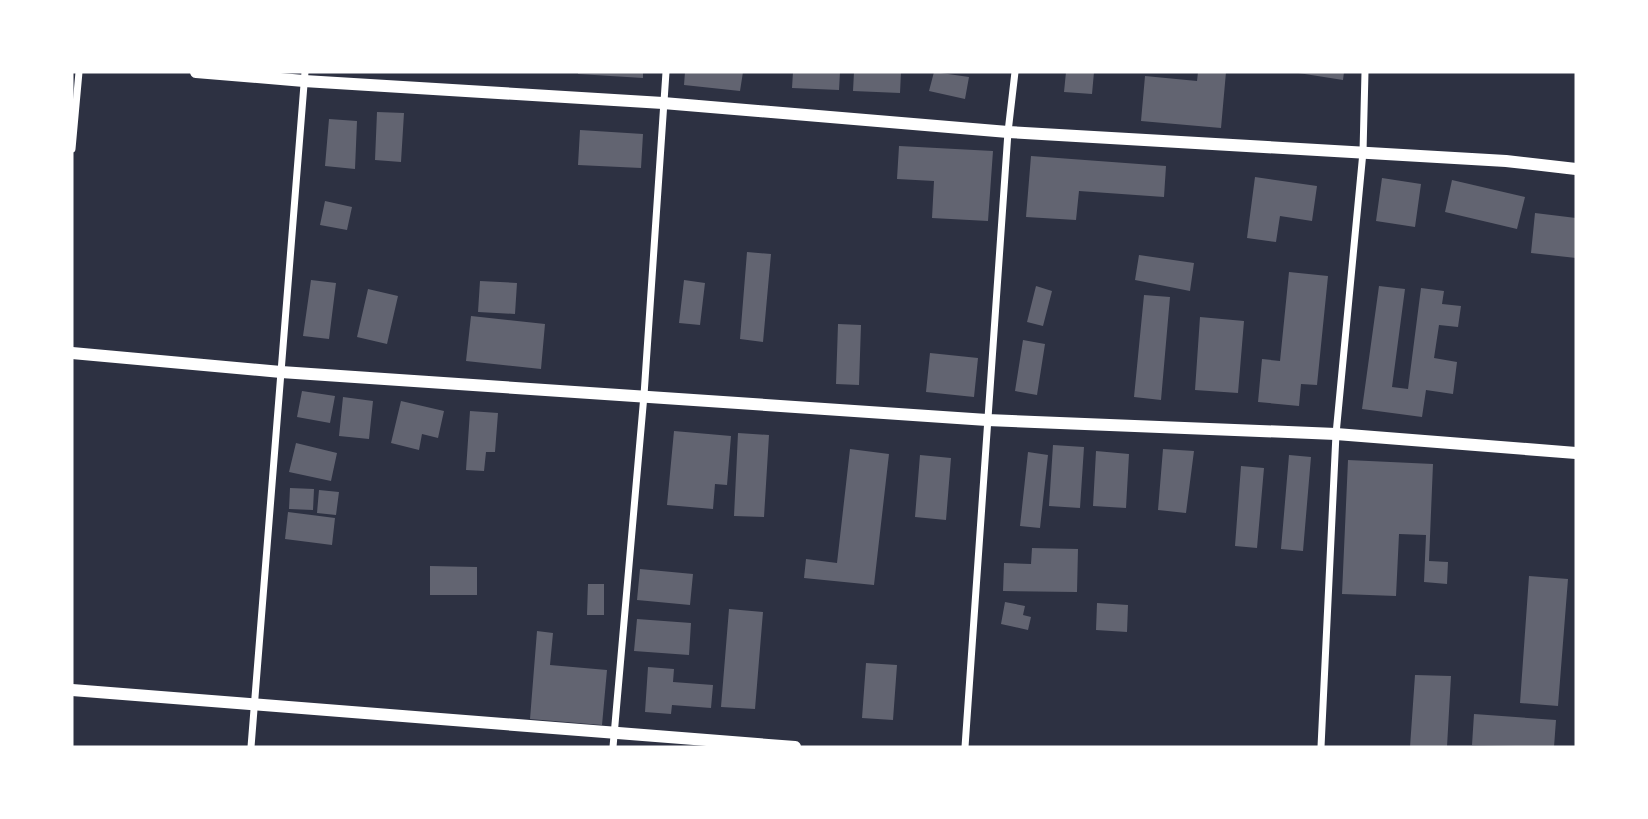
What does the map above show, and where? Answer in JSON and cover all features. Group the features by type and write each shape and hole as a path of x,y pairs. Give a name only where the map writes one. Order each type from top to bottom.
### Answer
{"street":[{"path":"72,149 79,72"},
{"path":"196,72 305,77 663,103 1008,132 1506,161 1576,169"},
{"path":"612,747 644,395 666,72"},
{"path":"965,747 1008,132 1015,72"},
{"path":"1321,747 1336,434 1363,152 1365,72"},
{"path":"251,747 305,77"},
{"path":"72,353 281,372 987,420 1336,434 1576,453"},
{"path":"72,690 794,747"}],"building":[{"path":"643,72 643,78 578,74"},
{"path":"685,72 743,72 740,91 684,85"},
{"path":"793,72 840,72 839,90 792,88"},
{"path":"854,72 901,72 900,93 853,91"},
{"path":"934,72 969,77 965,99 929,91"},
{"path":"1066,72 1094,72 1092,94 1064,92"},
{"path":"1198,72 1226,72 1221,128 1141,121 1145,76 1197,81"},
{"path":"1292,72 1344,72 1343,80"},
{"path":"377,112 404,113 401,162 375,160"},
{"path":"329,119 357,121 355,169 325,166"},
{"path":"580,130 643,134 641,168 578,165"},
{"path":"899,146 993,151 988,221 932,218 934,181 897,179"},
{"path":"1031,156 1166,166 1164,197 1079,191 1076,220 1026,217"},
{"path":"1255,177 1317,186 1312,221 1280,216 1276,242 1247,238"},
{"path":"1382,178 1421,184 1415,227 1376,221"},
{"path":"1452,180 1525,197 1517,229 1445,212"},
{"path":"325,201 352,207 347,230 320,225"},
{"path":"1535,213 1576,218 1576,258 1531,253"},
{"path":"747,252 771,254 763,342 740,339"},
{"path":"1139,255 1194,263 1190,291 1135,280"},
{"path":"1289,272 1328,276 1317,385 1301,384 1299,406 1258,402 1262,359 1280,361"},
{"path":"311,280 336,283 329,339 303,336"},
{"path":"684,280 705,283 700,325 679,323"},
{"path":"480,281 517,283 515,314 478,312"},
{"path":"1036,286 1052,291 1043,326 1027,322"},
{"path":"1379,286 1405,289 1392,387 1408,389 1421,288 1444,291 1442,304 1461,306 1458,327 1439,325 1434,358 1457,362 1453,394 1426,390 1422,417 1362,409"},
{"path":"368,289 398,296 387,344 357,337"},
{"path":"1144,295 1170,297 1161,400 1134,397"},
{"path":"471,316 545,324 541,369 466,361"},
{"path":"1200,317 1244,321 1238,393 1195,390"},
{"path":"838,324 861,325 859,385 836,384"},
{"path":"1023,340 1045,344 1037,395 1015,391"},
{"path":"930,353 978,358 974,397 926,392"},
{"path":"302,391 335,396 330,423 297,417"},
{"path":"343,397 373,401 369,439 339,436"},
{"path":"401,401 444,411 438,438 422,434 419,450 391,443"},
{"path":"470,411 498,413 495,452 486,452 484,471 466,470"},
{"path":"674,431 731,436 727,485 715,484 713,509 667,505"},
{"path":"738,433 769,435 764,517 734,516"},
{"path":"296,443 337,453 331,481 289,472"},
{"path":"1053,445 1084,447 1080,508 1049,506"},
{"path":"850,449 889,454 874,585 804,578 806,559 837,563"},
{"path":"1163,449 1194,451 1186,513 1158,510"},
{"path":"1096,451 1129,454 1126,508 1093,506"},
{"path":"1028,452 1048,455 1040,528 1020,526"},
{"path":"920,455 951,458 946,520 915,517"},
{"path":"1289,455 1311,457 1303,551 1281,549"},
{"path":"1348,460 1433,464 1429,561 1448,562 1447,584 1424,582 1426,535 1399,534 1396,596 1342,594"},
{"path":"1241,466 1264,468 1257,548 1235,546"},
{"path":"290,488 314,489 313,510 289,509"},
{"path":"319,490 339,492 336,515 317,513"},
{"path":"288,512 335,518 332,545 285,539"},
{"path":"1032,548 1078,549 1077,592 1003,591 1004,563 1031,564"},
{"path":"430,566 477,567 477,595 430,595"},
{"path":"640,569 693,574 690,605 637,600"},
{"path":"1529,576 1568,579 1558,706 1520,703"},
{"path":"588,584 604,584 604,615 587,615"},
{"path":"1005,602 1025,606 1023,615 1031,617 1028,630 1001,624"},
{"path":"1097,603 1128,605 1127,632 1096,630"},
{"path":"729,609 763,612 755,709 721,707"},
{"path":"637,619 691,623 689,655 634,651"},
{"path":"537,631 553,633 550,665 607,670 602,725 530,719"},
{"path":"866,663 897,665 893,720 862,718"},
{"path":"648,667 674,669 673,682 713,685 711,708 672,705 671,714 645,712"},
{"path":"1415,675 1451,676 1447,747 1410,747"},
{"path":"1474,714 1556,720 1554,747 1472,745"}]}
